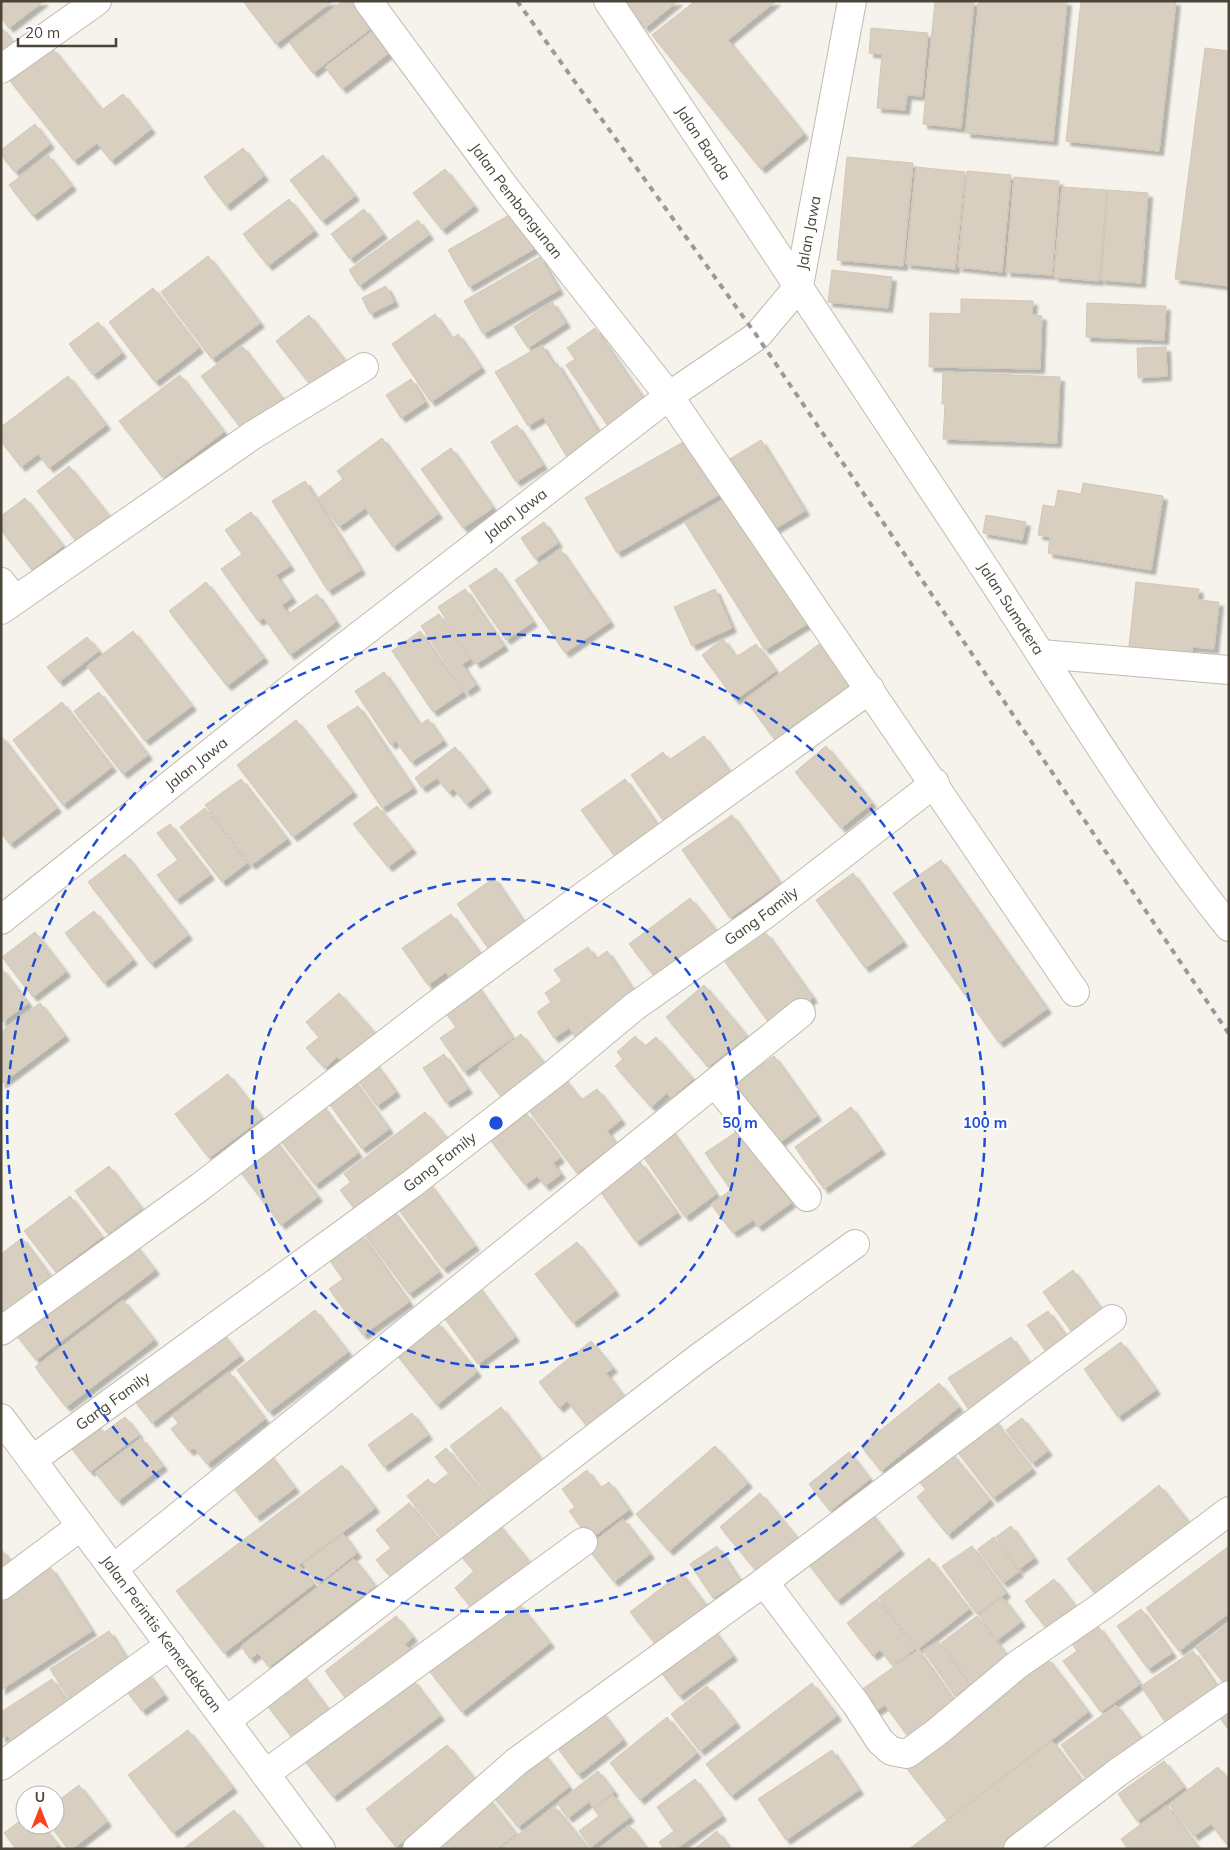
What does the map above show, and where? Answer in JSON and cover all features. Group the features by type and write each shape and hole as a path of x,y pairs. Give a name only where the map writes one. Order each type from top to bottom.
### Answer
{"street":[{"path":"1,69 97,1"},
{"name":"Jalan Pembangunan","path":"368,1 506,189 669,396 935,783 1075,992"},
{"name":"Jalan Banda","path":"608,1 800,286"},
{"name":"Jalan Jawa","path":"1,920 294,686 669,396 757,336 800,286 852,1"},
{"name":"Jalan Sumatera","path":"800,286 1112,765 1216,894 1229,927"},
{"path":"6,597 253,435 364,367"},
{"path":"1041,654 1229,670"},
{"path":"1,1331 200,1187 433,1007 578,900 870,690"},
{"name":"Gang Family","path":"32,1460 413,1183 555,1073 634,1007 767,913 935,783"},
{"path":"113,1569 800,1013"},
{"path":"715,1082 807,1197"},
{"path":"226,1720 697,1359 855,1244"},
{"path":"417,1849 516,1762 764,1582 1112,1319"},
{"name":"Jalan Perintis Kemerdekaan","path":"1,1418 321,1849"},
{"path":"764,1582 856,1704 880,1740 891,1751 907,1754 937,1732 1017,1665 1105,1604 1229,1511"},
{"path":"1,1586 81,1526"},
{"path":"266,1774 583,1542"},
{"path":"1,1766 170,1645"},
{"path":"1018,1849 1117,1773 1229,1695"}],"building":[{"path":"1,1 44,1 9,28 1,18"},
{"path":"243,1 333,1 276,44"},
{"path":"343,1 353,1 373,27 313,73 289,42"},
{"path":"623,1 678,1 645,28"},
{"path":"695,1 776,1 728,40 804,134 761,169 652,35"},
{"path":"935,1 974,1 961,128 923,124"},
{"path":"979,1 1067,1 1053,141 966,133"},
{"path":"1081,1 1176,1 1159,151 1066,141"},
{"path":"1,27 16,46 1,58"},
{"path":"871,28 928,33 922,96 907,95 905,110 877,108 882,54 869,53"},
{"path":"375,29 392,51 342,89 325,67"},
{"path":"52,48 102,110 123,94 151,129 111,161 97,143 74,161 10,81"},
{"path":"1205,48 1229,51 1229,286 1175,279"},
{"path":"35,124 50,144 15,172 1,155 1,150"},
{"path":"243,148 264,176 226,206 204,177"},
{"path":"48,155 72,186 33,216 9,185"},
{"path":"323,155 355,196 322,221 290,180"},
{"path":"847,157 913,163 903,266 837,260"},
{"path":"916,167 965,172 955,269 906,264"},
{"path":"445,169 474,206 442,230 413,193"},
{"path":"967,171 1011,175 1002,272 958,267"},
{"path":"1014,177 1059,181 1052,275 1006,272"},
{"path":"1062,187 1107,190 1099,281 1054,277"},
{"path":"1108,190 1148,193 1141,283 1101,280"},
{"path":"289,199 314,231 268,266 243,234"},
{"path":"364,209 383,234 350,259 331,234"},
{"path":"513,213 534,249 469,287 448,250"},
{"path":"418,220 429,235 359,286 349,270"},
{"path":"208,256 260,323 212,359 161,292"},
{"path":"540,257 559,290 483,334 464,301"},
{"path":"832,270 892,277 888,308 828,302"},
{"path":"386,286 394,302 370,314 362,298"},
{"path":"153,288 199,348 155,382 109,322"},
{"path":"961,299 1033,301 1032,315 1042,316 1040,369 929,367 930,313 961,314"},
{"path":"552,302 566,323 528,348 514,327"},
{"path":"1087,303 1166,306 1164,340 1086,337"},
{"path":"435,314 452,339 458,334 481,368 431,402 392,344"},
{"path":"309,315 345,361 312,387 276,341"},
{"path":"98,322 122,353 93,375 69,344"},
{"path":"595,328 647,404 610,429 566,365 575,359 567,348"},
{"path":"542,345 554,365 557,363 604,441 570,462 543,417 528,426 495,372"},
{"path":"242,346 284,401 244,432 201,376"},
{"path":"1166,347 1167,376 1138,378 1137,348"},
{"path":"943,372 1060,377 1057,443 943,439 945,404 942,404"},
{"path":"180,375 224,432 163,478 119,421"},
{"path":"68,376 106,425 49,468 38,454 21,467 1,441 1,427"},
{"path":"411,379 425,402 401,418 386,395"},
{"path":"517,425 543,465 516,482 491,442"},
{"path":"692,437 724,492 617,553 585,498"},
{"path":"382,438 438,514 393,547 365,508 339,527 318,498 343,479 337,471"},
{"path":"761,440 805,511 768,533 725,462"},
{"path":"451,448 493,508 463,528 421,469"},
{"path":"69,466 109,516 76,541 37,491"},
{"path":"305,481 361,570 328,591 272,501"},
{"path":"1083,483 1163,496 1151,570 1048,553 1050,537 1038,535 1043,505 1055,507 1058,490 1081,494"},
{"path":"732,494 812,621 765,650 685,523"},
{"path":"25,498 63,546 32,570 1,530 1,516"},
{"path":"251,512 290,566 276,575 292,598 282,605 288,614 317,594 336,622 290,655 264,618 258,621 221,569 242,554 225,530"},
{"path":"986,515 1026,522 1022,540 983,533"},
{"path":"544,522 558,543 535,559 521,538"},
{"path":"560,549 610,622 565,653 515,580"},
{"path":"496,568 533,622 506,640 469,586"},
{"path":"206,582 264,658 227,686 169,611"},
{"path":"1136,582 1199,589 1198,600 1219,602 1214,649 1192,647 1191,662 1128,655"},
{"path":"465,589 504,646 476,664 438,607"},
{"path":"715,589 732,628 692,646 674,607"},
{"path":"439,614 470,659 462,664 476,685 466,692 421,626"},
{"path":"133,631 192,706 145,741 87,666"},
{"path":"420,631 463,692 433,712 392,651"},
{"path":"87,637 99,651 59,682 47,667"},
{"path":"723,639 736,657 756,644 776,671 735,700 702,655"},
{"path":"822,642 858,689 818,719 813,712 775,740 745,699"},
{"path":"384,672 420,725 428,719 443,741 411,762 396,741 391,745 355,691"},
{"path":"99,692 148,755 123,774 74,711"},
{"path":"62,702 112,767 63,805 13,740"},
{"path":"358,706 413,788 382,808 327,726"},
{"path":"296,720 353,792 293,837 237,765"},
{"path":"1,736 57,808 10,844 1,833"},
{"path":"704,736 732,775 665,823 631,775 663,752 669,760"},
{"path":"826,746 872,803 841,828 795,772"},
{"path":"455,747 487,788 466,804 453,788 449,793 437,778 422,788 415,778"},
{"path":"241,779 287,839 251,865 205,805"},
{"path":"625,779 659,827 616,858 581,810"},
{"path":"377,806 412,849 388,867 353,824"},
{"path":"205,808 247,863 222,882 180,827"},
{"path":"732,815 780,883 730,918 682,850"},
{"path":"170,824 210,875 176,900 157,875 178,860 157,833"},
{"path":"125,854 188,935 151,964 88,882"},
{"path":"941,860 1047,1009 999,1043 893,893"},
{"path":"853,873 903,942 865,968 816,900"},
{"path":"494,878 525,924 488,948 457,904"},
{"path":"690,898 719,934 658,981 629,944"},
{"path":"94,911 133,960 104,983 65,933"},
{"path":"451,914 481,955 450,978 446,972 428,985 402,948"},
{"path":"35,932 66,972 33,997 2,957"},
{"path":"766,933 813,998 772,1027 725,962"},
{"path":"588,947 596,959 607,951 637,996 575,1037 569,1028 554,1038 537,1012 551,1002 545,993 562,981 554,970"},
{"path":"1,968 28,1003 1,1023"},
{"path":"475,983 513,1038 464,1072 440,1038 456,1027 441,1006"},
{"path":"704,985 747,1036 708,1067 666,1017"},
{"path":"339,993 375,1033 342,1062 337,1057 325,1068 306,1048 319,1037 306,1022"},
{"path":"40,1003 65,1036 1,1084 1,1032"},
{"path":"521,1034 546,1066 503,1099 478,1067"},
{"path":"635,1036 645,1046 656,1037 693,1079 671,1098 667,1093 651,1107 615,1066 623,1059 617,1052"},
{"path":"444,1054 468,1089 446,1103 423,1068"},
{"path":"774,1056 817,1116 776,1145 733,1085"},
{"path":"372,1059 396,1092 377,1106 353,1073"},
{"path":"228,1074 262,1118 209,1158 175,1114"},
{"path":"350,1075 389,1129 362,1149 323,1095"},
{"path":"562,1076 581,1100 597,1089 621,1120 607,1131 616,1144 577,1173 524,1104"},
{"path":"318,1100 358,1153 315,1185 275,1133"},
{"path":"851,1107 881,1150 824,1189 795,1147"},
{"path":"425,1112 449,1141 357,1212 340,1190 351,1182 344,1174"},
{"path":"527,1114 560,1158 553,1163 561,1174 545,1186 537,1176 525,1185 491,1141"},
{"path":"669,1127 716,1194 685,1217 638,1149"},
{"path":"739,1130 791,1203 758,1227 753,1220 733,1233 711,1204 731,1190 705,1153"},
{"path":"273,1138 318,1197 281,1225 236,1166"},
{"path":"640,1162 677,1213 636,1242 600,1191"},
{"path":"109,1166 142,1209 108,1234 75,1191"},
{"path":"428,1182 475,1246 443,1269 396,1206"},
{"path":"70,1196 102,1237 56,1272 24,1231"},
{"path":"387,1203 439,1272 409,1294 357,1224"},
{"path":"361,1234 409,1302 363,1335 329,1289 343,1279 328,1258"},
{"path":"22,1238 51,1277 1,1315 1,1254"},
{"path":"132,1241 155,1270 36,1360 13,1331"},
{"path":"577,1242 615,1291 573,1323 535,1274"},
{"path":"1073,1270 1106,1316 1076,1338 1043,1292"},
{"path":"477,1285 515,1337 478,1364 440,1312"},
{"path":"123,1300 154,1340 66,1407 35,1367"},
{"path":"315,1310 348,1352 269,1412 237,1370"},
{"path":"1048,1311 1073,1346 1052,1360 1027,1325"},
{"path":"437,1322 477,1372 437,1405 396,1354"},
{"path":"221,1332 240,1356 152,1423 133,1399"},
{"path":"1011,1337 1037,1375 973,1416 948,1378"},
{"path":"591,1341 613,1368 606,1373 627,1401 590,1430 567,1401 559,1408 539,1382"},
{"path":"1121,1342 1156,1390 1118,1417 1084,1369"},
{"path":"229,1372 265,1419 207,1464 194,1448 189,1451 171,1429 178,1423 172,1415"},
{"path":"939,1383 959,1407 881,1471 861,1446"},
{"path":"501,1407 544,1463 494,1502 450,1446"},
{"path":"412,1413 428,1435 384,1467 368,1445"},
{"path":"125,1417 139,1435 90,1472 69,1445 96,1424 103,1433"},
{"path":"992,1417 1032,1469 993,1498 956,1450"},
{"path":"1022,1418 1048,1451 1032,1463 1006,1430"},
{"path":"141,1438 163,1466 118,1501 95,1472"},
{"path":"715,1446 748,1483 669,1551 636,1514"},
{"path":"946,1447 990,1500 948,1535 917,1497 926,1489 913,1474"},
{"path":"446,1448 489,1499 442,1538 407,1496 428,1479 434,1485 449,1473 435,1457"},
{"path":"849,1452 870,1479 830,1511 809,1484"},
{"path":"269,1454 295,1488 256,1517 230,1483"},
{"path":"342,1465 375,1508 299,1565 314,1584 224,1653 176,1591"},
{"path":"587,1470 600,1488 609,1482 629,1510 590,1539 569,1511 575,1507 562,1489"},
{"path":"1159,1485 1189,1523 1097,1596 1067,1559"},
{"path":"760,1493 799,1540 758,1573 720,1527"},
{"path":"409,1503 441,1542 394,1581 376,1560 391,1548 376,1530"},
{"path":"866,1507 900,1550 837,1601 803,1557"},
{"path":"494,1519 535,1569 478,1616 455,1588 474,1571 456,1550"},
{"path":"623,1519 650,1554 614,1582 587,1547"},
{"path":"1011,1526 1034,1558 1019,1569 996,1537"},
{"path":"343,1534 357,1553 318,1584 303,1564"},
{"path":"994,1537 1019,1572 1003,1583 978,1549"},
{"path":"717,1546 740,1581 713,1598 690,1564"},
{"path":"972,1546 1006,1593 977,1614 942,1566"},
{"path":"1229,1546 1229,1613 1179,1651 1146,1608"},
{"path":"1,1549 12,1563 1,1571"},
{"path":"929,1558 969,1609 918,1649 878,1598"},
{"path":"354,1559 375,1586 269,1667 258,1653 250,1659 241,1646"},
{"path":"51,1568 92,1631 1,1690 1,1599"},
{"path":"681,1573 708,1608 657,1646 630,1612"},
{"path":"1054,1579 1075,1606 1046,1628 1025,1601"},
{"path":"1002,1597 1021,1622 997,1640 979,1615"},
{"path":"877,1599 915,1649 893,1666 880,1650 873,1656 847,1623"},
{"path":"518,1603 550,1643 462,1712 430,1672"},
{"path":"1141,1609 1172,1653 1148,1669 1117,1626"},
{"path":"396,1616 413,1637 405,1644 416,1658 350,1704 325,1671"},
{"path":"977,1616 1011,1661 975,1688 941,1643"},
{"path":"1229,1623 1229,1686 1227,1687 1196,1648"},
{"path":"709,1624 733,1656 679,1696 655,1664"},
{"path":"1098,1626 1140,1684 1101,1712 1063,1661 1077,1651 1072,1644"},
{"path":"109,1631 132,1667 73,1705 50,1669"},
{"path":"938,1641 970,1686 955,1696 923,1650"},
{"path":"918,1650 957,1705 909,1738 885,1705 873,1713 858,1692"},
{"path":"1193,1651 1222,1694 1170,1729 1141,1686"},
{"path":"1047,1658 1088,1712 947,1820 905,1766"},
{"path":"147,1672 164,1695 142,1711 125,1689"},
{"path":"300,1672 333,1716 297,1744 263,1700"},
{"path":"52,1679 69,1705 12,1742 7,1735 1,1738 1,1712"},
{"path":"413,1680 440,1716 333,1797 301,1756"},
{"path":"812,1683 837,1716 731,1796 706,1764"},
{"path":"707,1686 736,1723 700,1751 671,1714"},
{"path":"1229,1700 1229,1730 1214,1710"},
{"path":"1116,1705 1148,1748 1093,1788 1061,1745"},
{"path":"602,1712 623,1740 578,1775 556,1746"},
{"path":"667,1717 697,1753 640,1800 610,1763"},
{"path":"188,1730 233,1788 173,1833 128,1775"},
{"path":"1052,1741 1087,1787 1006,1849 909,1849"},
{"path":"447,1745 478,1783 396,1847 366,1809"},
{"path":"832,1750 859,1790 786,1840 758,1799"},
{"path":"543,1753 569,1787 518,1827 491,1794"},
{"path":"1164,1761 1184,1787 1137,1821 1118,1794"},
{"path":"1218,1767 1229,1781 1229,1847 1211,1824 1194,1836 1169,1804"},
{"path":"598,1771 614,1792 593,1808 589,1802 568,1818 557,1803"},
{"path":"695,1779 722,1816 676,1849 664,1849 659,1842 674,1831 657,1807"},
{"path":"79,1785 107,1822 72,1849 68,1849 58,1835 65,1835 65,1796"},
{"path":"613,1795 630,1817 591,1847 579,1831 599,1816 594,1809"},
{"path":"489,1799 516,1834 497,1849 425,1849"},
{"path":"1167,1805 1199,1849 1128,1849 1121,1839"},
{"path":"554,1806 588,1848 500,1849"},
{"path":"234,1810 264,1849 183,1849"},
{"path":"15,1825 15,1835 50,1835 58,1845 54,1849 16,1849 4,1833"},
{"path":"629,1825 647,1849 599,1849"},
{"path":"717,1831 730,1849 694,1849"}],"railway":[{"path":"517,1 757,336 1229,1034"}]}
